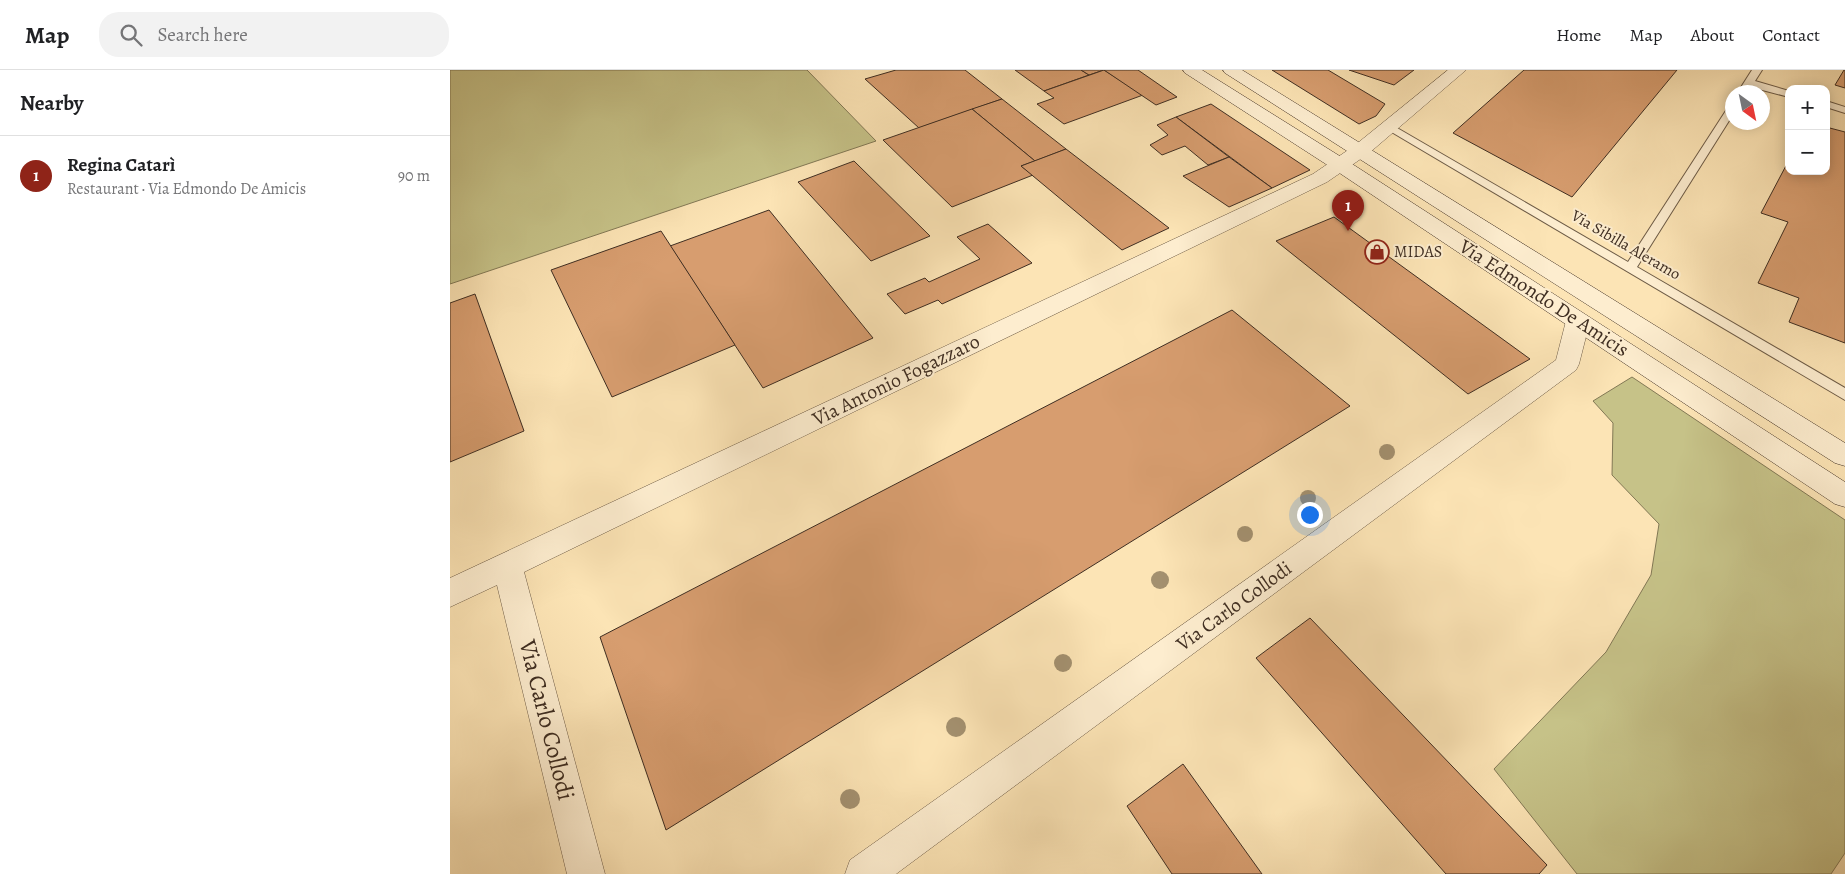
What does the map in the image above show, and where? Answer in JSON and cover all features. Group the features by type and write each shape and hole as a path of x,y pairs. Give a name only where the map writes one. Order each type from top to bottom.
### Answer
{"street":[{"name":"Via Edmondo De Amicis","path":"1191,70 1340,164 1845,496"},
{"name":"Via Edmondo De Amicis","path":"1231,70 1845,456"},
{"name":"Via Antonio Fogazzaro","path":"450,593 1313,181 1361,150 1458,70"},
{"name":"Via Carlo Collodi","path":"864,874 1568,364 1578,321"},
{"name":"Via Carlo Collodi","path":"507,566 586,874"}],"lane":[{"path":"1748,85 1758,70"},
{"path":"1750,82 1785,93"},
{"path":"1830,105 1845,110"},
{"path":"1630,268 1725,120"},
{"name":"Via Sibilla Aleramo","path":"1388,127 1845,395"}],"shaded area":[{"path":"450,70 807,70 876,141 450,284"},
{"path":"1632,377 1845,520 1845,853 1831,874 1577,874 1494,769 1606,652 1651,575 1659,524 1612,475 1613,423 1593,401"}],"building":[{"path":"896,70 965,70 1002,99 919,128 865,79"},
{"path":"1015,70 1081,70 1089,75 1044,91"},
{"path":"1081,70 1104,70 1089,75"},
{"path":"1104,70 1143,95 1064,124 1037,104 1054,98 1044,91"},
{"path":"1104,70 1138,70 1177,97 1156,105"},
{"path":"1272,70 1328,70 1385,104 1376,116 1359,124"},
{"path":"1349,70 1414,70 1394,85"},
{"path":"1524,70 1677,70 1572,197 1453,133"},
{"path":"1845,70 1845,88 1835,85"},
{"path":"1002,99 1066,149 1035,161 972,109"},
{"path":"1211,104 1310,170 1272,188 1176,117"},
{"path":"972,109 1035,161 1021,166 1033,175 952,207 883,140"},
{"path":"1176,117 1229,157 1208,165 1185,146 1162,155 1150,145 1168,135 1157,125"},
{"path":"1830,128 1845,132 1845,343 1789,322 1799,298 1758,283 1788,222 1761,213 1785,168 1785,175 1830,175"},
{"path":"1066,149 1169,228 1122,250 1021,166"},
{"path":"1229,157 1272,188 1229,207 1183,176"},
{"path":"854,161 930,236 871,261 798,182"},
{"path":"769,210 873,338 763,388 670,246"},
{"path":"1334,217 1530,359 1468,394 1276,241"},
{"path":"988,224 1032,263 942,304 938,300 905,314 887,294 925,278 929,282 980,259 957,237"},
{"path":"661,231 735,345 612,397 551,270"},
{"path":"475,294 524,431 450,462 450,303"},
{"path":"1232,310 1350,406 666,830 600,637"},
{"path":"1310,618 1547,865 1539,874 1446,874 1256,658"},
{"path":"1183,764 1262,874 1172,874 1127,806"}],"place":[{"name":"Regina Catarì","path":"1348,231"},
{"name":"MIDAS","path":"1377,252"}]}
